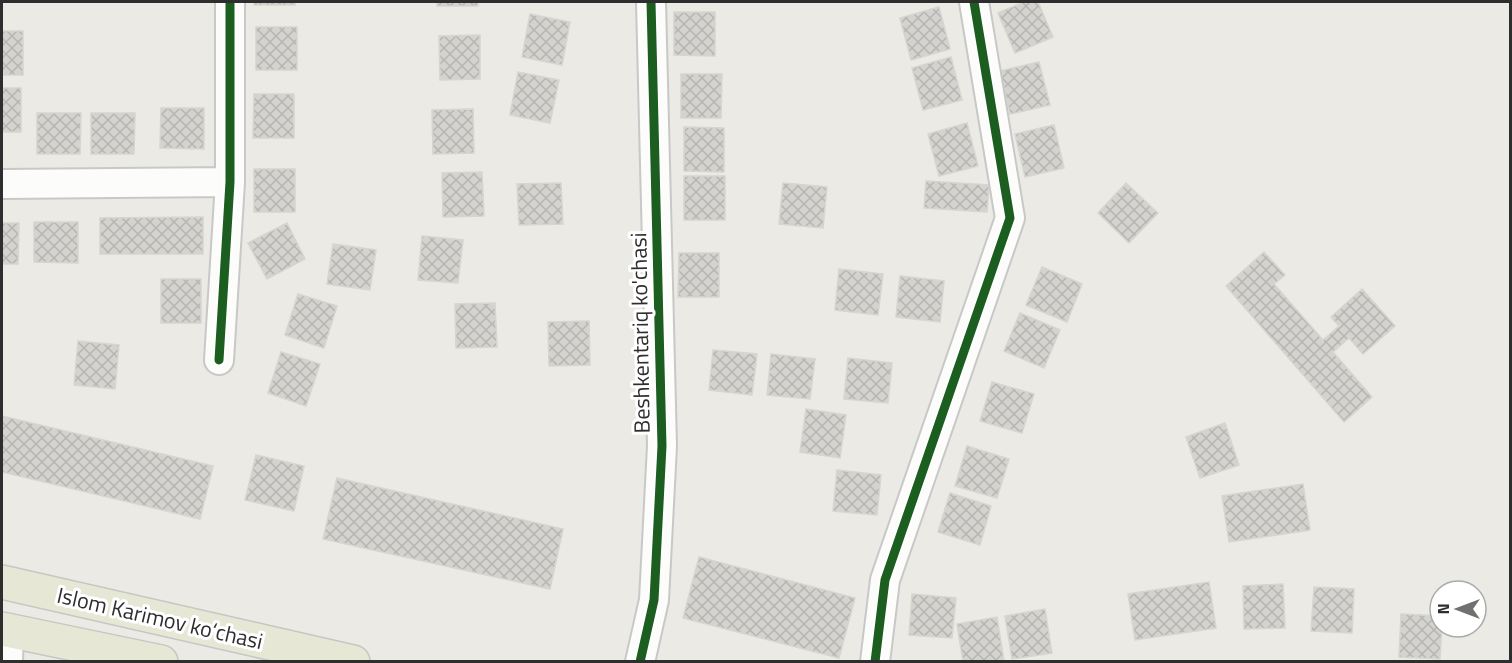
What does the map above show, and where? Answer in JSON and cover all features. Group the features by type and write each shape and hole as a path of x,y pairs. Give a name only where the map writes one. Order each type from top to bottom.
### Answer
{"main road":[{"name":"Islom Karimov ko‘chasi","path":"2,582 353,662"},
{"name":"Islom Karimov ko‘chasi","path":"6,640 161,662"}],"street":[{"path":"219,360 230,182 230,2"},
{"name":"Beshkentariq ko'chasi","path":"640,662 654,600 662,446 651,2"},
{"path":"875,662 885,580 1010,218 974,2"},
{"path":"2,184 230,182"}],"building":[{"path":"254,2 295,2 295,5 254,5"},
{"path":"437,2 478,2 478,6 437,6"},
{"path":"1024,2 1038,2 1053,37 1015,53 998,13"},
{"path":"939,7 950,49 911,60 900,18"},
{"path":"674,12 715,12 715,56 674,55"},
{"path":"530,14 570,22 562,65 522,57"},
{"path":"256,27 297,27 297,70 256,70"},
{"path":"2,31 23,31 23,75 2,75"},
{"path":"480,35 480,79 440,80 439,36"},
{"path":"951,57 962,100 923,110 912,68"},
{"path":"1039,62 1050,105 1010,114 1000,71"},
{"path":"518,72 559,80 550,123 510,115"},
{"path":"681,74 722,74 721,118 681,118"},
{"path":"2,88 21,88 21,132 2,132"},
{"path":"254,94 294,94 294,138 253,138"},
{"path":"161,108 204,108 204,149 160,148"},
{"path":"473,109 474,153 433,154 432,110"},
{"path":"37,113 81,113 80,154 37,154"},
{"path":"91,113 135,113 134,154 91,154"},
{"path":"967,123 978,166 939,176 928,134"},
{"path":"1054,125 1064,168 1025,177 1015,134"},
{"path":"684,127 724,128 724,172 684,171"},
{"path":"254,169 295,169 295,212 254,212"},
{"path":"482,172 484,216 443,217 442,173"},
{"path":"684,176 725,176 725,220 684,220"},
{"path":"926,181 989,185 987,212 924,208"},
{"path":"561,183 563,224 519,225 517,184"},
{"path":"783,183 827,187 823,228 779,224"},
{"path":"1126,183 1158,213 1129,243 1098,213"},
{"path":"203,217 203,254 100,254 100,218"},
{"path":"34,222 78,222 78,263 34,262"},
{"path":"2,223 19,223 18,264 2,264"},
{"path":"287,223 305,259 267,279 248,243"},
{"path":"422,236 463,240 458,283 418,280"},
{"path":"333,244 376,250 370,290 327,284"},
{"path":"1264,252 1285,275 1274,284 1323,340 1339,326 1331,317 1362,289 1395,326 1363,354 1349,338 1333,352 1372,397 1344,422 1226,286"},
{"path":"679,253 719,253 719,297 678,297"},
{"path":"1042,267 1082,284 1067,322 1026,305"},
{"path":"839,269 883,274 878,315 835,310"},
{"path":"900,276 944,281 940,322 896,317"},
{"path":"161,279 201,279 201,323 161,323"},
{"path":"298,294 337,306 324,348 285,335"},
{"path":"495,303 497,347 456,348 455,304"},
{"path":"1020,313 1060,330 1044,368 1004,351"},
{"path":"589,321 590,365 549,366 548,322"},
{"path":"78,341 119,345 115,389 74,385"},
{"path":"713,350 757,354 752,395 709,390"},
{"path":"281,352 320,364 306,406 268,393"},
{"path":"771,354 815,359 810,399 767,395"},
{"path":"848,358 892,363 888,403 844,399"},
{"path":"992,382 1034,394 1022,433 980,421"},
{"path":"806,409 846,415 840,458 800,452"},
{"path":"2,416 213,466 200,519 2,472"},
{"path":"1225,423 1239,465 1200,478 1186,437"},
{"path":"967,446 1009,459 997,498 955,486"},
{"path":"256,455 304,466 294,511 245,500"},
{"path":"837,470 881,475 877,515 833,511"},
{"path":"337,478 563,529 550,589 323,539"},
{"path":"1303,484 1310,530 1229,542 1222,496"},
{"path":"950,493 991,506 980,545 938,532"},
{"path":"699,557 855,598 839,658 683,618"},
{"path":"1209,582 1216,628 1135,640 1128,594"},
{"path":"1283,584 1285,628 1244,629 1243,586"},
{"path":"1314,587 1354,589 1352,633 1311,631"},
{"path":"912,594 956,598 952,638 909,635"},
{"path":"1045,609 1052,653 1012,659 1005,616"},
{"path":"1401,614 1428,615 1428,639 1441,639 1440,659 1399,657"},
{"path":"997,617 1004,661 963,662 957,624"}],"cycle path":[{"path":"219,360 230,182 230,2"},
{"path":"640,662 654,600 662,446 651,2"},
{"path":"875,662 885,580 1010,218 974,2"}]}
